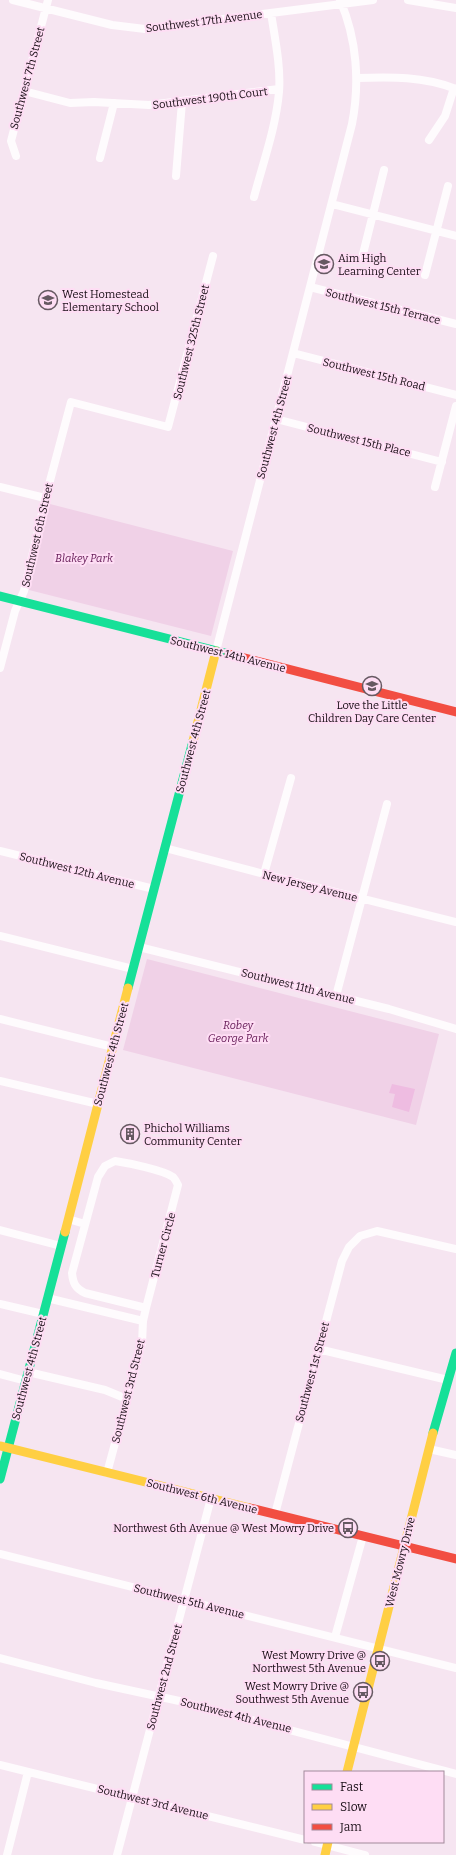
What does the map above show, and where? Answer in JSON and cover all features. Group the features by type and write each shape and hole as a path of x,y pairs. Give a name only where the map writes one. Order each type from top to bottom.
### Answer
{"street":[{"name":"Southwest 17th Avenue","path":"13,0 112,25 137,28 172,26 341,2 373,0"},
{"name":"Southwest 7th Street","path":"16,156 11,141 48,0"},
{"path":"408,0 425,1 456,8"},
{"name":"Southwest 4th Street","path":"0,1479 4,1447 27,1376 352,124 357,78 352,41 341,2"},
{"path":"254,197 275,115 279,89 271,13"},
{"path":"357,78 403,77 455,88 445,116 429,140"},
{"name":"Southwest 190th Court","path":"24,91 70,103 148,105 279,89"},
{"path":"176,176 182,102"},
{"path":"100,158 114,103"},
{"path":"362,258 384,170"},
{"path":"424,275 448,186"},
{"path":"332,204 456,236"},
{"name":"Southwest 325th Street","path":"71,402 168,428 213,256"},
{"name":"Southwest 15th Terrace","path":"310,287 456,324"},
{"name":"Southwest 15th Road","path":"293,353 456,395"},
{"name":"Southwest 6th Street","path":"0,668 15,611 20,601 29,572 45,498 71,402"},
{"path":"435,488 456,406"},
{"name":"Southwest 15th Place","path":"276,419 442,462"},
{"path":"0,487 45,498"},
{"name":"Southwest 14th Avenue","path":"0,596 456,712"},
{"path":"264,874 291,778"},
{"path":"336,996 363,900 387,804"},
{"name":"New Jersey Avenue","path":"165,848 363,900 456,922"},
{"name":"Southwest 12th Avenue","path":"0,851 154,889"},
{"path":"0,936 133,969"},
{"name":"Southwest 11th Avenue","path":"139,946 336,996 456,1029"},
{"path":"0,1019 113,1047"},
{"path":"0,1080 98,1104"},
{"name":"Turner Circle","path":"115,1161 121,1162 173,1178 178,1185 178,1190 146,1308 85,1293 78,1289 72,1282 72,1273 85,1224 98,1177 105,1166 115,1161"},
{"path":"68,1219 85,1224"},
{"path":"0,1230 61,1246"},
{"name":"Southwest 1st Street","path":"275,1514 342,1261 349,1247 360,1236 377,1231 456,1248"},
{"path":"47,1298 143,1321"},
{"path":"0,1304 43,1314"},
{"name":"Southwest 3rd Street","path":"107,1473 142,1343 143,1321 146,1308"},
{"path":"318,1349 448,1380"},
{"name":"West Mowry Drive","path":"347,1771 404,1547 456,1353"},
{"path":"0,1374 27,1376 105,1390 127,1399"},
{"name":"Southwest 6th Avenue","path":"4,1447 456,1559"},
{"path":"430,1449 456,1455"},
{"name":"Southwest 2nd Street","path":"117,1855 211,1498"},
{"path":"335,1637 362,1536"},
{"name":"Southwest 5th Avenue","path":"0,1554 456,1668"},
{"name":"Southwest 4th Avenue","path":"0,1658 96,1683 235,1715 456,1774"},
{"name":"Southwest 3rd Avenue","path":"0,1765 304,1840"},
{"path":"7,1855 28,1772"},
{"path":"325,1855 328,1844 365,1855"}],"green space":[{"name":"Blakey Park","path":"50,504 233,551 211,636 29,590"},
{"name":"Robey George Park","path":"147,959 439,1034 416,1125 123,1050"}],"shaded area":[{"path":"392,1084 415,1089 409,1112 392,1107 395,1094 389,1093"}],"traffic: fast":[{"path":"0,596 229,654"},
{"path":"128,988 193,741"},
{"path":"0,1479 65,1232"},
{"path":"433,1433 456,1353"}],"traffic: slow":[{"path":"193,741 216,651"},
{"path":"65,1232 128,988"},
{"path":"347,1771 433,1433"},
{"path":"1,1446 250,1508"},
{"path":"325,1855 328,1843"}],"traffic: jam":[{"path":"229,654 456,712"},
{"path":"250,1508 456,1559"}],"place":[{"name":"Aim High Learning Center","path":"324,264"},
{"name":"West Homestead Elementary School","path":"48,300"},
{"name":"Love the Little Children Day Care Center","path":"372,686"},
{"name":"Phichol Williams Community Center","path":"130,1134"},
{"name":"Northwest 6th Avenue @ West Mowry Drive","path":"348,1528"},
{"name":"West Mowry Drive @ Northwest 5th Avenue","path":"380,1661"},
{"name":"West Mowry Drive @ Southwest 5th Avenue","path":"363,1692"}]}
